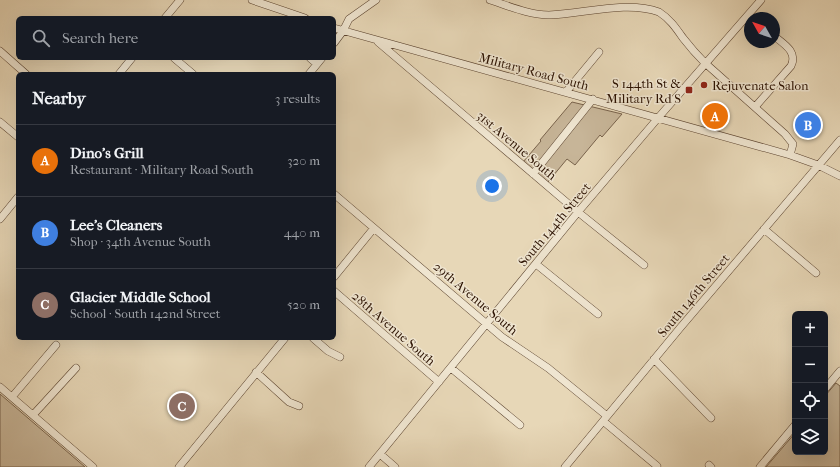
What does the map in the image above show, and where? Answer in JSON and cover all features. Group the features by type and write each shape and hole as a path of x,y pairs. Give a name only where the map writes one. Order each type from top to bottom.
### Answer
{"street":[{"path":"167,16 180,0"},
{"path":"252,0 299,16"},
{"path":"336,40 349,19 376,0"},
{"path":"490,0 540,15 557,14 616,2 649,6 658,11 671,22 694,52 705,63 790,140 793,144 790,155"},
{"name":"South 144th Street","path":"754,12 762,0"},
{"name":"South 144th Street","path":"369,467 578,212 705,63 744,23"},
{"name":"Military Road South","path":"336,29 790,155 818,165 840,176"},
{"name":"31st Avenue South","path":"376,40 578,212 644,266"},
{"path":"755,107 791,66 794,58 790,49 780,41"},
{"path":"0,51 24,72"},
{"path":"566,92 599,52"},
{"path":"120,72 130,60"},
{"path":"176,60 191,72"},
{"path":"311,72 320,61"},
{"path":"533,174 593,99"},
{"path":"0,122 16,135"},
{"name":"South 146th Street","path":"565,467 654,359 840,140"},
{"name":"29th Avenue South","path":"336,196 486,324 502,337 548,368 657,466"},
{"path":"0,219 16,199"},
{"path":"336,275 374,228"},
{"path":"764,229 816,273"},
{"path":"536,264 598,314"},
{"name":"28th Avenue South","path":"336,293 439,382"},
{"path":"179,467 283,340"},
{"path":"315,340 328,351 340,357"},
{"path":"12,397 56,345"},
{"path":"654,359 711,418"},
{"path":"33,415 76,368"},
{"path":"451,368 520,425"},
{"path":"256,372 289,402 300,406"},
{"path":"828,386 840,372"},
{"path":"0,387 93,467"},
{"path":"760,467 792,429"},
{"path":"380,454 395,467"}],"shaded area":[{"path":"572,102 622,114 602,137 600,135 575,165 567,159 548,182 523,162"},
{"path":"836,383 840,386 840,467 766,467 792,437 792,455 828,455 828,392"},
{"path":"0,394 85,467 0,467"}],"place":[{"name":"Rejuvenate Salon","path":"704,85"},
{"name":"S 144th St & Military Rd S","path":"689,90"},
{"name":"Dino's Grill","path":"715,116"},
{"name":"Lee's Cleaners","path":"808,125"},
{"name":"Glacier Middle School","path":"182,406"}]}
